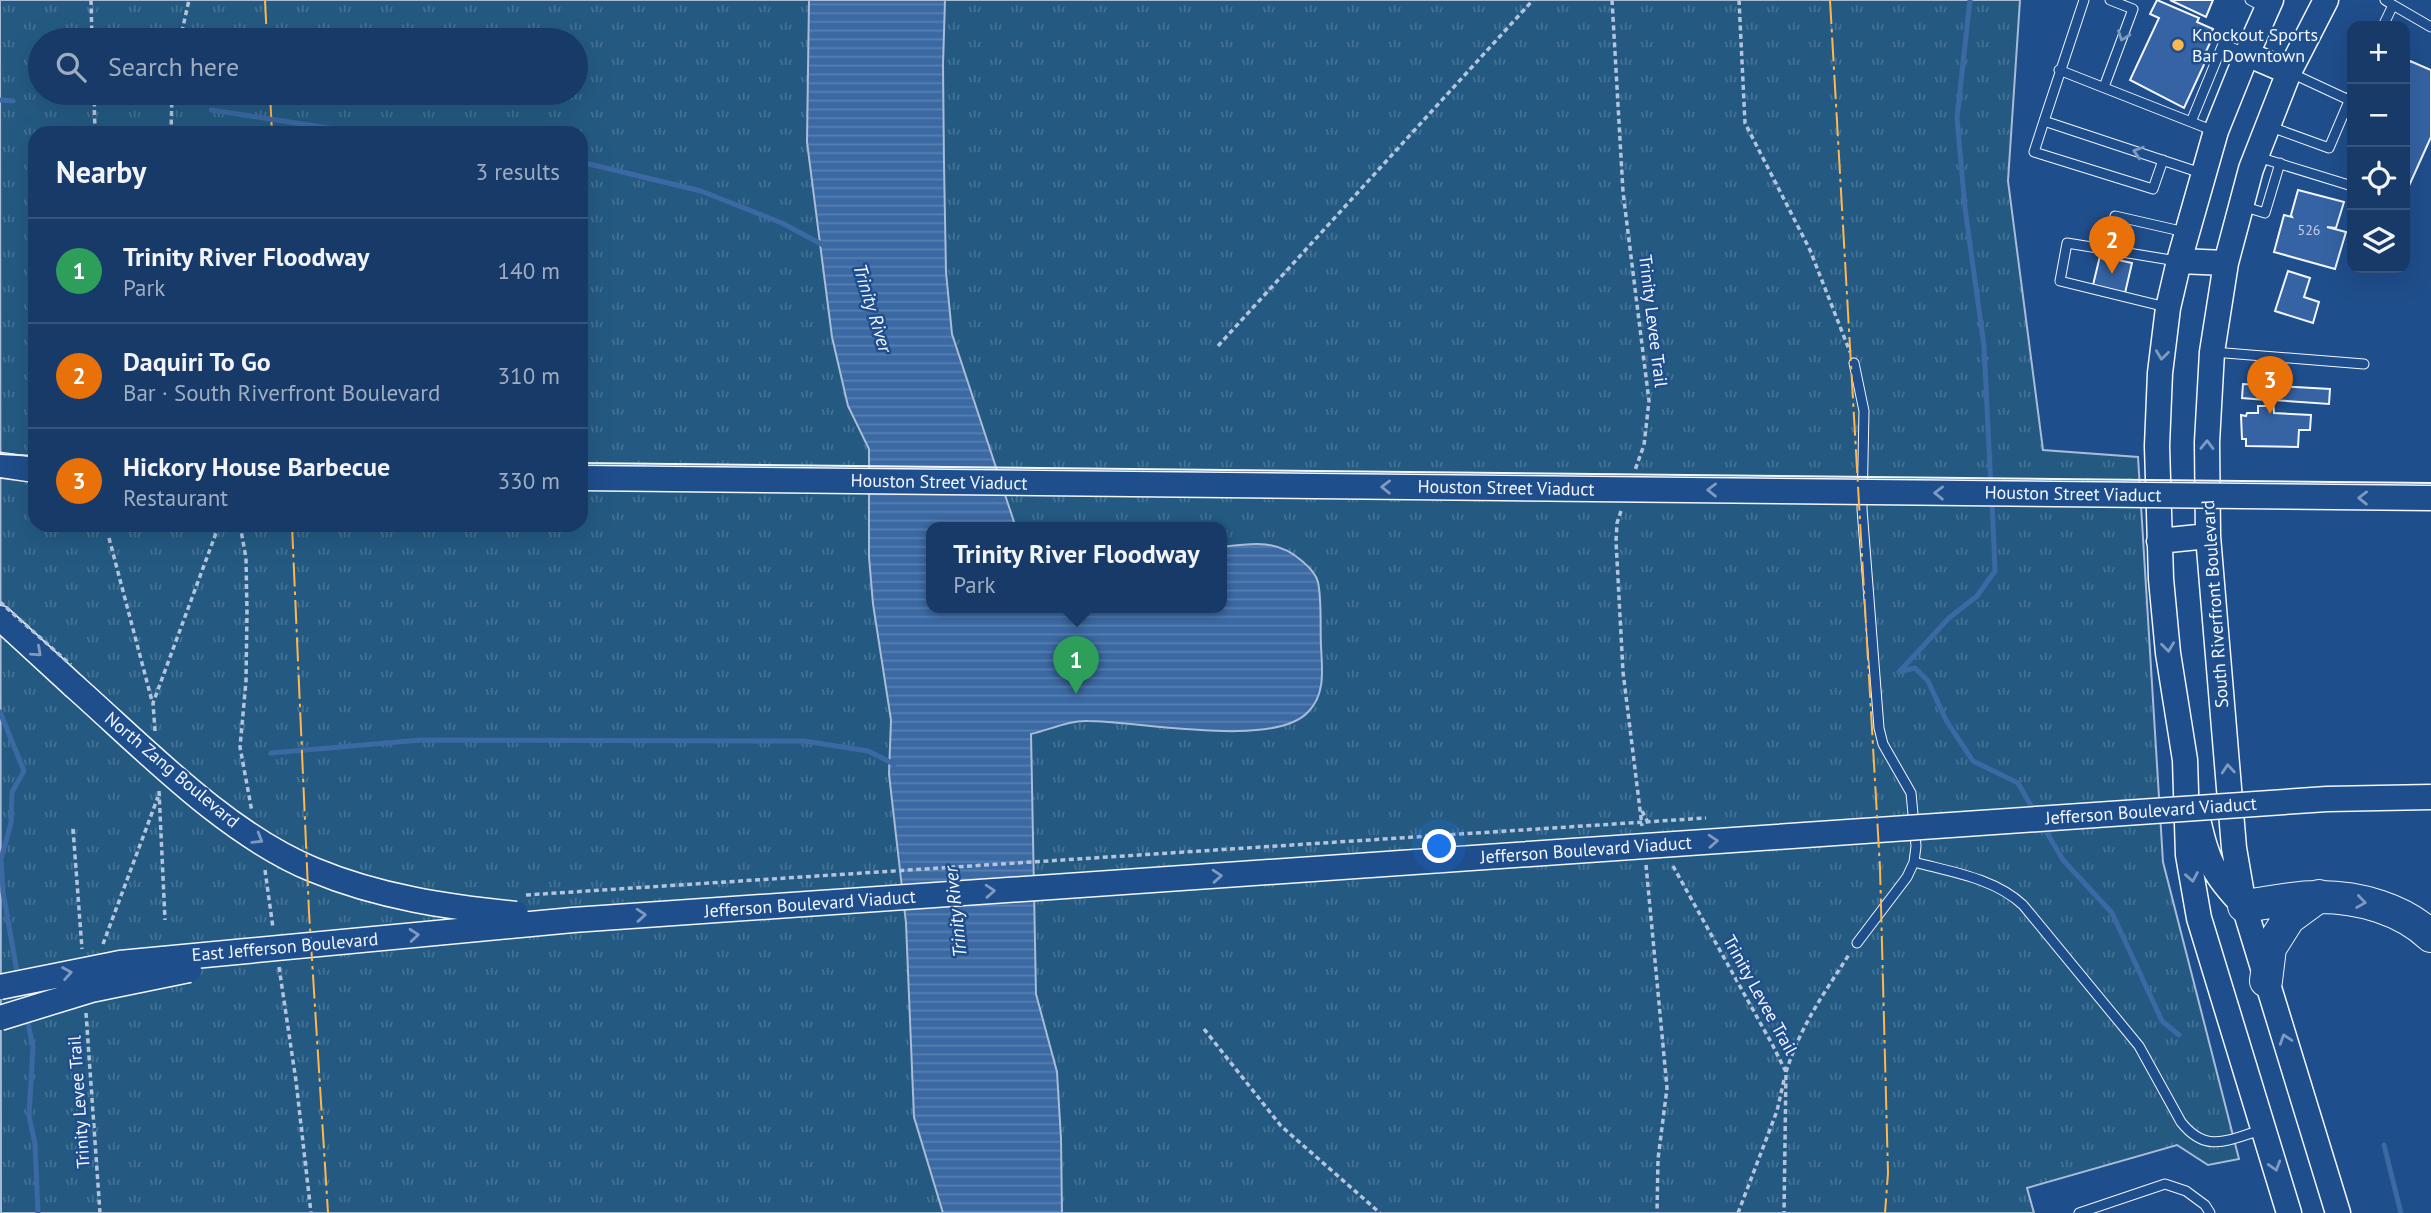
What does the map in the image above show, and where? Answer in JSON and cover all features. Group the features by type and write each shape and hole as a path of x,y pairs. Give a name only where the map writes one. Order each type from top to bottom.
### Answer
{"highway":[{"path":"2244,906 2319,897 2375,904 2419,925 2431,936"},
{"path":"2266,981 2270,948 2276,938 2289,918 2319,897"}],"main road":[{"name":"South Riverfront Boulevard","path":"2326,0 2289,72 2256,156 2242,206 2227,263 2212,352 2207,442 2208,536 2234,848 2244,906 2338,1213"},
{"path":"2244,906 2220,880 2205,849 2185,760 2168,653 2159,541 2157,446 2159,385 2168,308 2179,261 2216,131 2247,54 2263,3"},
{"path":"2247,54 2289,72"},
{"path":"2179,261 2227,263"},
{"path":"0,465 28,470"},
{"name":"Houston Street Viaduct","path":"588,478 2431,498"},
{"path":"2159,541 2208,536"},
{"name":"North Zang Boulevard","path":"0,618 206,802 250,834 312,869 366,889 449,907 573,920"},
{"path":"2185,760 2188,855 2199,918 2289,1213"},
{"name":"Jefferson Boulevard Viaduct","path":"573,920 2327,799 2431,797"},
{"name":"East Jefferson Boulevard","path":"0,987 120,963 573,920"},
{"path":"0,1018 91,990 293,947"}],"lane":[{"path":"2084,0 2034,152 2153,189 2163,160"},
{"path":"2104,87 2133,9 2110,0"},
{"path":"2384,21 2389,2 2431,27"},
{"path":"2191,122 2223,44 2247,54"},
{"path":"2059,70 2216,131"},
{"path":"2289,72 2347,95"},
{"path":"2268,126 2329,148 2347,106"},
{"path":"2044,121 2203,173"},
{"path":"2256,156 2347,184"},
{"path":"2242,206 2264,213 2280,163"},
{"path":"2115,216 2186,232"},
{"path":"2168,308 2060,281 2067,243 2179,261"},
{"path":"2212,352 2364,364"},
{"path":"1854,363 1864,411 1862,509 1879,728 1882,744 1911,793 1916,846 1914,862 1907,877 1857,943"},
{"path":"1914,862 1985,882 2013,895 2139,1046 2189,1132 2200,1140 2213,1143 2263,1129"},
{"path":"2079,1213 2165,1184 2186,1191 2205,1205 2210,1213"}],"path":[{"path":"91,0 92,28"},
{"path":"183,28 189,0"},
{"path":"1219,346 1533,0"},
{"name":"Trinity Levee Trail","path":"1612,0 1623,192 1649,401 1644,445 1635,471"},
{"path":"1739,0 1745,123 1810,250 1854,363"},
{"path":"94,105 95,126"},
{"path":"171,126 172,105"},
{"path":"1622,510 1617,523 1616,541 1623,672 1643,836"},
{"path":"109,538 144,661 153,703 216,532"},
{"path":"0,602 72,666"},
{"path":"100,949 159,795 165,920"},
{"path":"1640,809 1654,832"},
{"path":"242,810 252,816"},
{"path":"517,895 585,893 1708,818"},
{"path":"74,829 83,961"},
{"name":"Trinity Levee Trail","path":"1667,856 1786,1072 1784,1213"},
{"path":"1646,863 1667,1088 1658,1159 1657,1213"},
{"path":"1738,1213 1777,1111 1796,1041 1857,943"},
{"name":"Trinity Levee Trail","path":"86,1001 100,1213"},
{"path":"1204,1029 1281,1126 1380,1213"},
{"path":"306,1171 311,1213"}],"green space":[{"path":"0,0 2020,0 2008,181 2043,450 2138,457 2163,862 2239,1159 2208,1165 2177,1145 2027,1188 2034,1213 1,1213"}],"water":[{"name":"Trinity River","path":"809,0 945,0 943,65 946,272 952,334 1014,522 926,522 926,613 1227,613 1227,546 1244,544 1274,546 1293,554 1307,565 1318,582 1322,681 1314,705 1291,723 1266,729 1236,731 1081,721 1031,734 1036,994 1057,1072 1062,1213 943,1213 914,1117 906,923 889,774 891,720 873,604 869,557 869,449 848,406 832,337 807,142"}],"building":[{"name":"Knockout Sports Bar Downtown","path":"2157,0 2199,18 2197,22 2213,29 2211,33 2214,34 2204,56 2207,58 2184,108 2130,80 2159,18 2150,14"},
{"path":"2170,0 2213,0 2206,17"},
{"path":"2410,61 2431,70 2431,137 2410,184"},
{"path":"2298,190 2344,202 2336,228 2327,227 2346,232 2335,269 2274,252 2284,215 2292,217"},
{"path":"2100,256 2132,263 2125,293 2093,285"},
{"path":"2288,271 2310,278 2304,297 2319,302 2313,323 2275,311"},
{"path":"2243,384 2330,389 2329,404 2273,400 2274,413 2311,415 2310,430 2299,430 2298,447 2246,446 2246,439 2242,439 2241,415 2258,413 2258,406 2266,406 2266,400 2242,398"}],"waterway":[{"path":"1970,0 1957,118 1965,208 1984,346 1991,488"},
{"path":"0,100 13,101"},
{"path":"211,110 315,126"},
{"path":"588,164 701,191 782,223 825,246"},
{"path":"1899,672 1949,618 1977,596 1995,571 1992,501"},
{"path":"1899,672 1915,668 1928,681 1946,720 1973,761 2018,783 2034,811"},
{"path":"0,712 24,771"},
{"path":"271,753 421,740 804,741 868,751 894,764"},
{"path":"18,978 3,892 1,859 11,823 12,792 24,771"},
{"path":"2043,826 2063,860 2112,913 2162,1021 2179,1035"},
{"path":"27,1018 33,1047 29,1116 35,1144 38,1213"},
{"path":"2384,1145 2401,1213"}],"tram line":[{"path":"0,454 28,456"},
{"path":"588,463 2431,483"}],"power":[{"path":"265,0 266,28"},
{"path":"1830,0 1880,868 1888,1173 1885,1213"},
{"path":"271,105 272,126"},
{"path":"292,532 309,912 328,1213"}],"place":[{"name":"Knockout Sports Bar Downtown","path":"2178,45"},
{"name":"Daquiri To Go","path":"2112,274"},
{"name":"Hickory House Barbecue","path":"2270,414"},
{"name":"Trinity River Floodway","path":"1076,694"}]}
